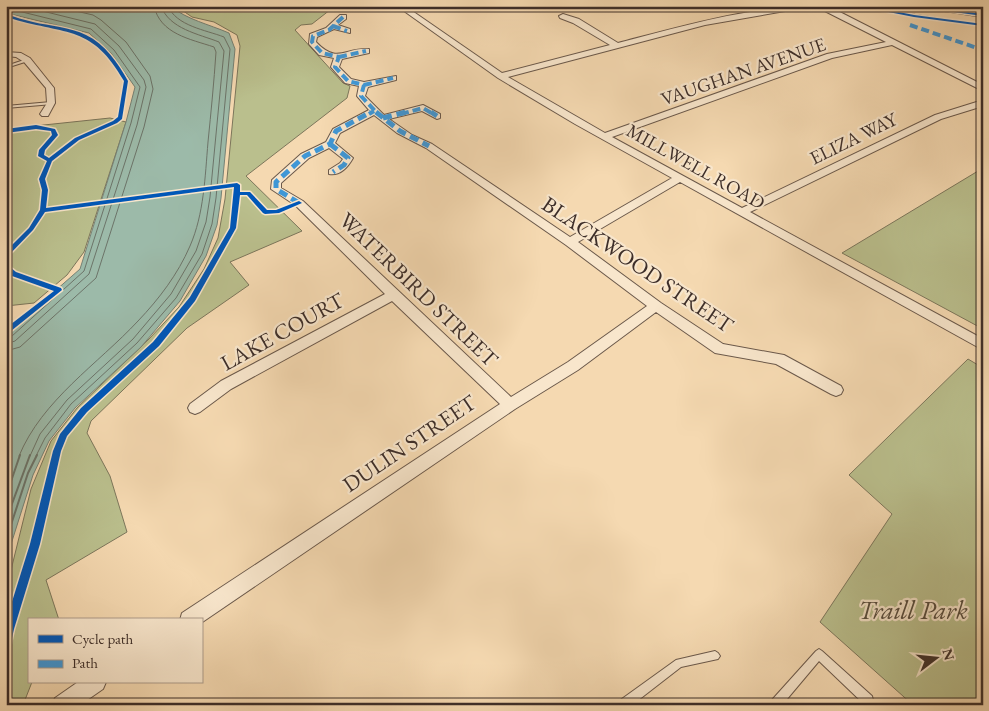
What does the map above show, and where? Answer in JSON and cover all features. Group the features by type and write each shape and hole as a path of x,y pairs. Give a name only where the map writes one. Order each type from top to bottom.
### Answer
{"main road":[{"path":"882,6 983,21"},
{"path":"912,6 983,15"}],"street":[{"name":"MILLWELL ROAD","path":"400,6 500,76 578,122 983,345"},
{"path":"500,76 704,23 811,6"},
{"path":"822,7 983,88"},
{"path":"563,16 576,21 615,45"},
{"path":"343,18 333,26 313,36 312,42 322,53 339,57 366,51"},
{"path":"333,26 347,31"},
{"name":"VAUGHAN AVENUE","path":"606,136 830,56 892,43"},
{"path":"6,54 18,55 27,60 50,88 51,103 46,114"},
{"path":"339,57 335,67 348,81 364,85 392,78"},
{"path":"333,172 344,165 348,158 330,144 336,131 374,111 361,96 364,85"},
{"name":"ELIZA WAY","path":"742,212 938,117 983,104"},
{"path":"383,118 423,108 437,116"},
{"name":"BLACKWOOD STREET","path":"374,111 408,138 429,146 570,242 656,306 720,349 779,359 836,390"},
{"name":"WATERBIRD STREET","path":"330,144 305,156 276,182 276,189 298,203 510,405"},
{"path":"570,242 680,178"},
{"name":"LAKE COURT","path":"194,408 226,385 393,295"},
{"name":"DULIN STREET","path":"192,618 510,405 573,366 656,306"},
{"path":"62,705 93,684"}],"lane":[{"path":"6,67 27,60"},
{"path":"6,107 51,103"},
{"path":"775,705 819,654 868,700"},
{"path":"623,705 679,663 715,656"}],"green space":[{"path":"176,6 335,6 312,24 301,25 295,30 343,83 350,86 347,98 246,176 302,231 230,262 249,285 187,328 91,421 87,433 110,476 127,532 46,580 58,618 28,618 28,684 31,684 23,705 6,705 6,599 31,489 51,441 77,408 149,339 179,307 204,269 218,238 225,199 240,46 237,35 214,22 192,17"},
{"path":"110,118 126,122 84,252 67,275 34,303 6,306 6,129"},
{"path":"983,168 983,329 842,253"},
{"name":"Traill Park","path":"968,359 983,368 983,705 913,705 820,622 892,514 849,475"}],"water":[{"path":"6,6 170,6 191,18 229,33 235,49 221,198 217,225 206,256 180,301 141,347 75,408 49,441 33,475 6,560 6,334 80,269 126,122 135,87 111,53 89,33 6,13"}],"marked path":[{"path":"343,17 329,30 313,36 312,42 322,53 339,57 335,67 348,81 364,85 361,96 376,112 409,137 429,146"},
{"path":"910,25 983,50"},
{"path":"333,26 347,31"},
{"path":"339,57 366,51"},
{"path":"364,85 393,78"},
{"path":"383,118 423,108 437,116"},
{"path":"299,203 276,189 276,182 305,156 330,144 336,131 374,111"},
{"path":"330,144 348,158 344,165 333,172"}],"cycle path":[{"path":"860,6 914,16 983,25"},
{"path":"912,6 983,15"},
{"path":"6,15 86,36 100,46 117,66 126,81 120,118 77,139 50,160 42,179 45,190 43,210 31,229 6,255"},
{"path":"6,131 36,127 53,130 55,135 42,150 41,156 50,160"},
{"path":"43,210 237,185 237,194"},
{"path":"6,643 35,544 57,451 64,434 84,410 156,344 193,299 233,228 237,194 248,193 265,212 277,212 299,203"},
{"path":"6,260 8,269 14,274 59,290 6,332"}]}
